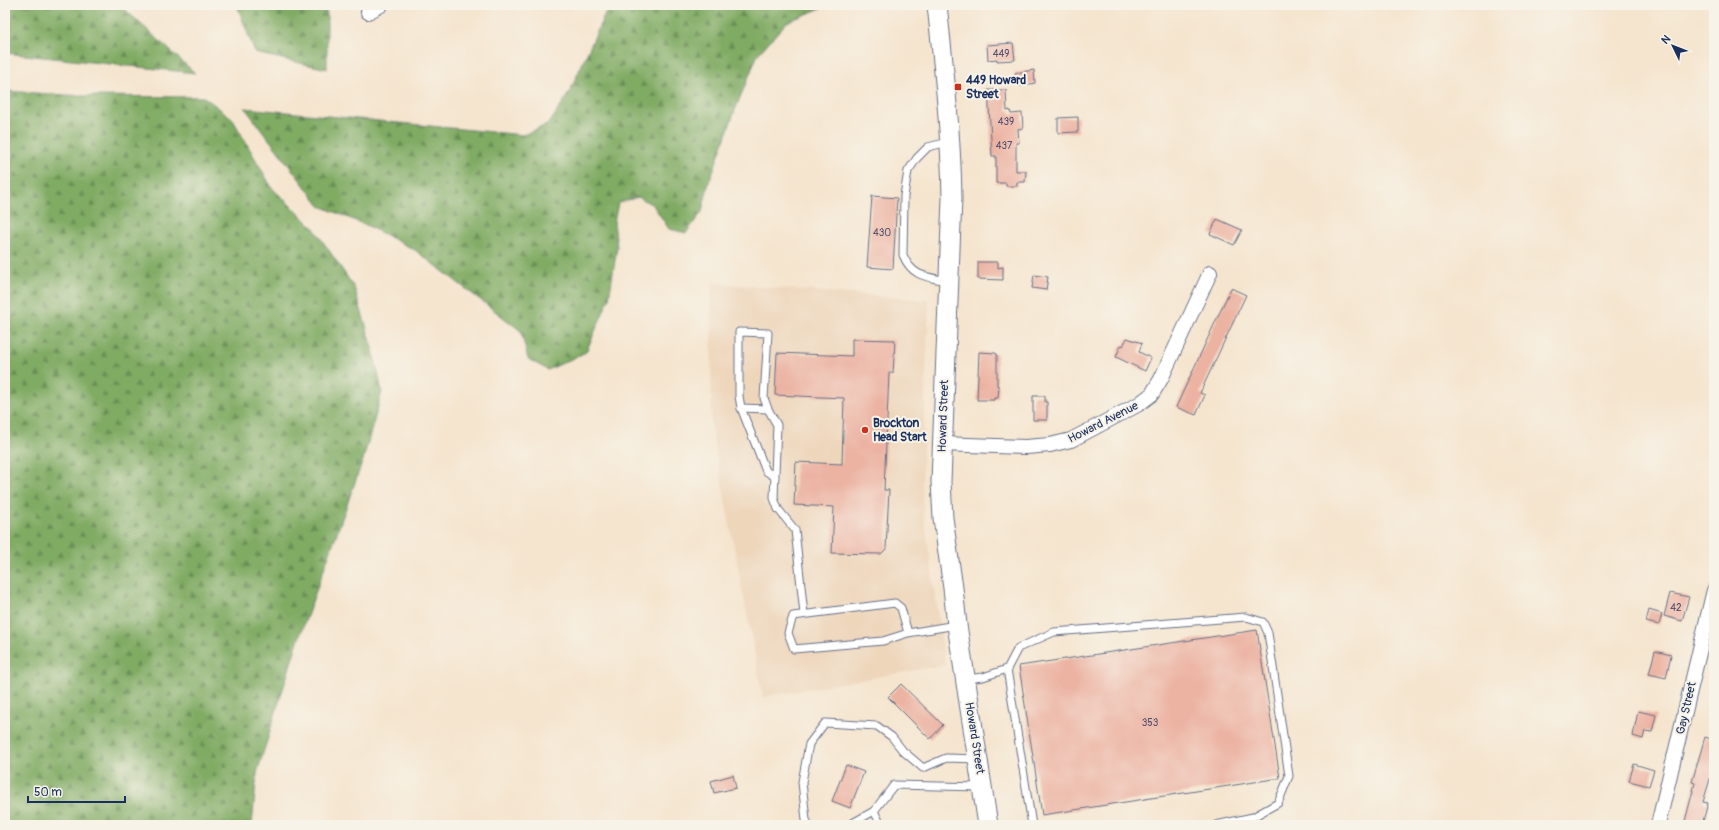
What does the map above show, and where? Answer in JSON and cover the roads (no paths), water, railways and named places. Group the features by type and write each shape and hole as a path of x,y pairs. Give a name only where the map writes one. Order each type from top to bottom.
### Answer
{"main road":[{"name":"Howard Street","path":"937,5 950,141 952,198 941,444 943,518 953,588 956,625 966,679 988,825"}],"street":[{"path":"368,12 381,5"},
{"name":"Howard Avenue","path":"941,444 1026,447 1050,445 1071,440 1139,404 1152,394 1161,380 1210,273"},
{"name":"Gay Street","path":"1658,825 1714,590"}],"lane":[{"path":"948,281 924,277 914,272 906,262 903,255 904,196 908,171 928,147 950,141"},
{"path":"775,477 766,471 741,408 738,396 739,332 768,333 764,398 777,425 775,477 774,498 778,509 796,530 804,614"},
{"path":"741,408 768,409"},
{"path":"908,633 901,608 895,603 793,616 788,632 794,649 883,641 908,633 956,625"},
{"path":"1032,825 1007,669 1018,648 1054,632 1246,617 1262,622 1268,633 1290,776 1278,803 1254,817 1216,825"},
{"path":"966,679 1007,669"},
{"path":"809,825 806,820 802,782 809,744 825,723 877,726 892,737 903,751 923,768 946,758 978,759"},
{"path":"849,825 874,811 894,785 982,787"},
{"path":"874,811 881,825"}],"place":[{"name":"449 Howard Street","path":"958,87"},
{"name":"Brockton Head Start","path":"865,430"}]}
